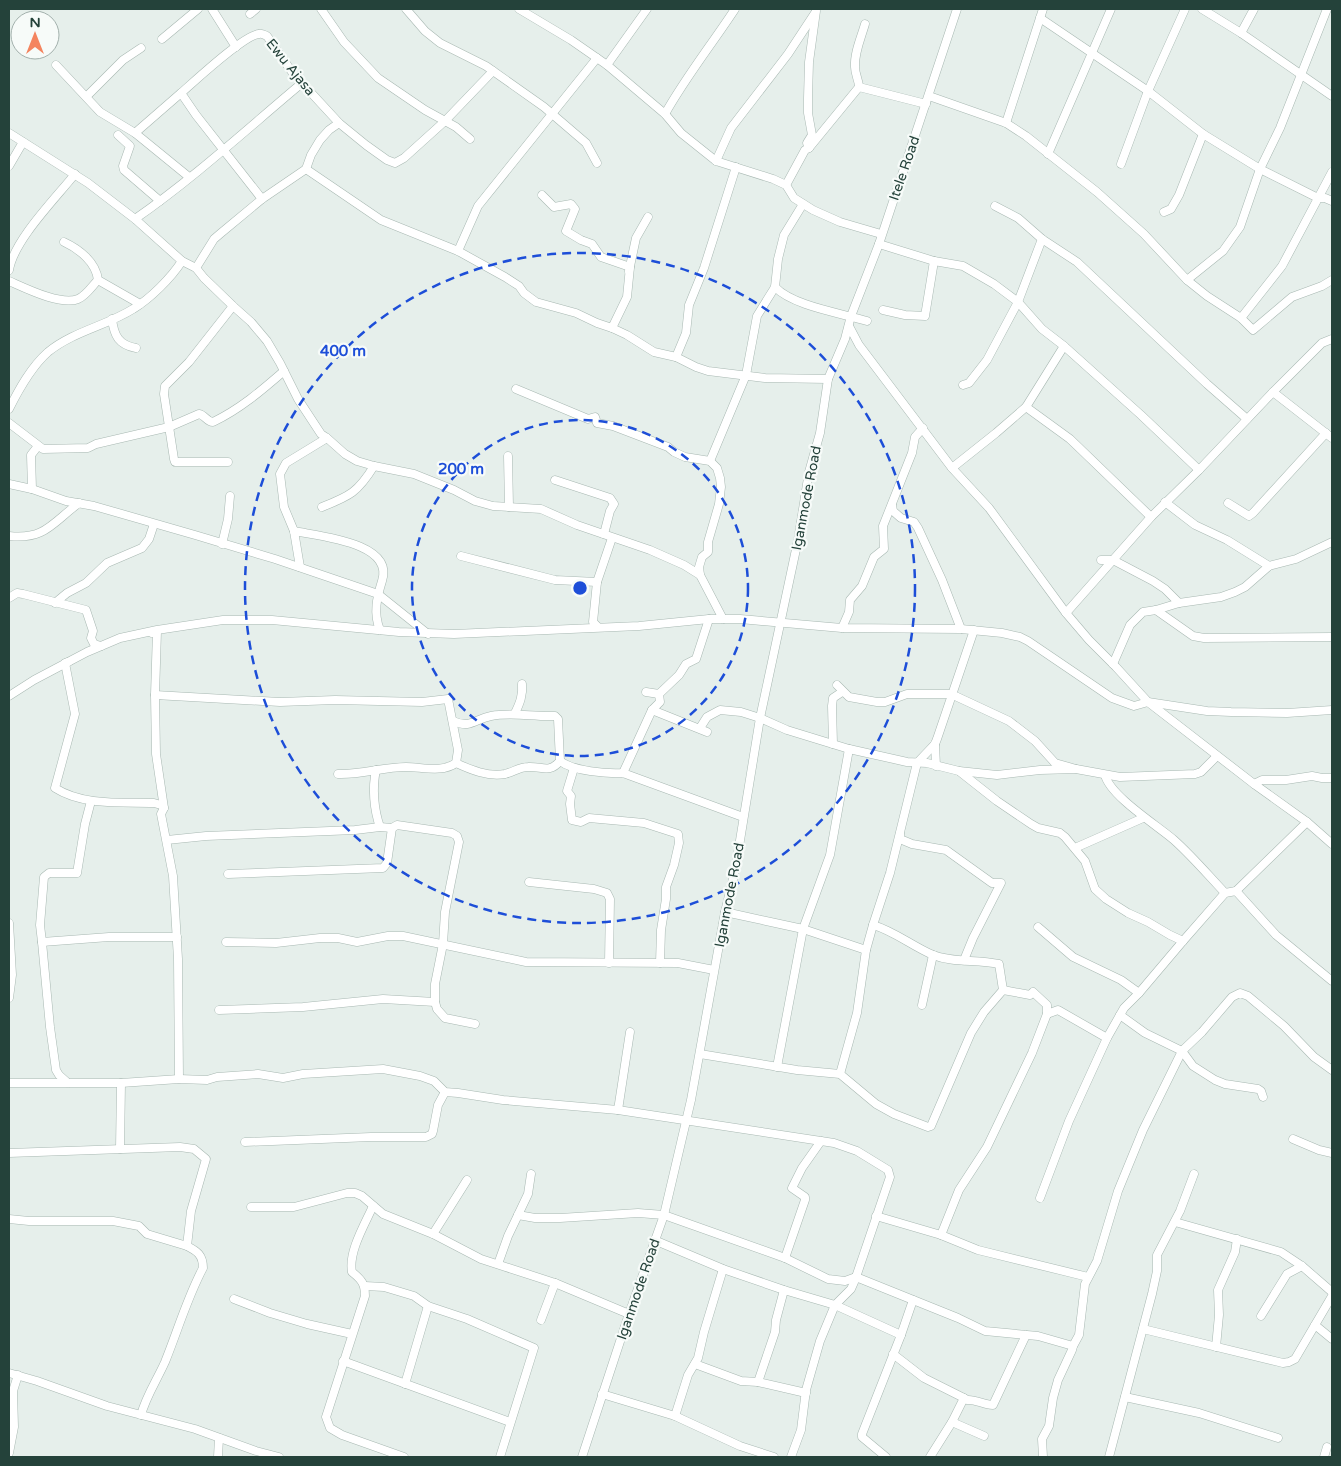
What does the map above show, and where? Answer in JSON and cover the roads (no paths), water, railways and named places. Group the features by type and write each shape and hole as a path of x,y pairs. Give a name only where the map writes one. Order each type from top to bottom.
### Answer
{"street":[{"path":"162,39 198,9"},
{"path":"212,9 236,47"},
{"path":"321,9 355,55 378,78 456,127 470,139"},
{"path":"406,9 424,31 440,43 493,71 544,107 586,143 597,163"},
{"path":"519,9 571,40 607,65 665,114 681,133 716,161 773,179 786,186 794,198 821,214 840,222 882,234"},
{"path":"607,65 647,9"},
{"path":"665,114 681,86 735,9"},
{"name":"Itele Road","path":"849,326 851,316 879,244 957,9"},
{"path":"1006,123 1043,9"},
{"path":"1048,154 1112,9"},
{"path":"1121,164 1148,91 1185,9"},
{"path":"1202,9 1241,33 1332,96"},
{"path":"1241,33 1254,9"},
{"path":"1187,280 1223,251 1234,238 1245,215 1260,170 1280,128 1327,9"},
{"path":"716,161 731,128 788,54 816,10"},
{"path":"809,148 807,143 812,134 808,113 809,62 816,10"},
{"path":"1040,18 1148,91 1203,134 1260,170 1318,198 1332,201"},
{"path":"786,186 805,150 809,148 858,87 859,80 855,68 856,57 865,24"},
{"name":"Ewu Ajasa","path":"135,133 236,47 257,34 267,36 292,72 339,123 386,160 395,163 404,158 445,121"},
{"path":"86,96 123,60 141,48"},
{"path":"458,251 478,206 597,58"},
{"path":"56,65 100,112 135,133 189,177"},
{"path":"445,121 493,71"},
{"path":"135,219 236,141 253,124 302,83"},
{"path":"858,87 927,100 1006,123 1097,192 1144,234 1187,280 1207,296 1241,318 1253,330 1292,297 1322,286 1332,280"},
{"path":"181,93 262,199"},
{"path":"196,268 214,239 262,199 306,169 311,154 320,140 339,123"},
{"path":"9,133 88,183 135,219 182,261 196,268 232,306 245,315 262,335 280,363 313,424 321,434 345,454 357,461 374,466 414,474 454,490 476,502 509,507 541,508 577,525 650,550 697,571 723,619"},
{"path":"1164,212 1171,209 1179,195 1203,134"},
{"path":"118,135 130,146 124,170 160,201"},
{"path":"9,166 23,142"},
{"path":"676,357 686,333 689,305 704,268 736,167"},
{"path":"306,169 381,220 458,251 519,286 524,293 536,302 576,313 612,328 654,352 676,357 696,368 708,371 764,378 828,379"},
{"path":"1241,318 1282,266 1332,172"},
{"path":"9,270 13,254 36,221 75,174"},
{"path":"542,195 554,207 570,204 575,209 566,231 592,244 601,257 630,268"},
{"path":"710,461 746,375 755,322 775,287 778,259 784,235 803,204"},
{"path":"995,206 1018,218 1042,238 1078,262 1247,419"},
{"path":"612,328 627,297 636,238 648,217"},
{"path":"963,385 969,383 987,360 1018,302 1042,238"},
{"path":"64,242 78,248 96,271 98,280 140,304"},
{"path":"879,244 934,261 964,266 987,279 1018,302 1042,329 1142,415 1199,470"},
{"path":"9,409 33,368 46,354 66,340 133,310 146,301 169,279 182,261"},
{"path":"883,310 905,315 924,316 934,261"},
{"path":"9,281 45,296 71,300 82,297 98,280"},
{"path":"775,287 781,293 799,302 868,321"},
{"path":"228,462 176,462 164,394 165,386 189,362 232,306"},
{"path":"112,319 118,339 129,347 136,348"},
{"path":"849,326 858,345 952,468 989,508 1066,613 1089,640 1114,664 1148,702 1254,784 1307,822 1332,844"},
{"name":"Iganmode Road","path":"582,1457 664,1215 700,1054 760,718 798,540 809,472 820,433 828,379 849,326"},
{"path":"1066,613 1165,502 1199,470 1322,343 1332,339"},
{"path":"845,340 858,345"},
{"path":"952,468 1026,406 1064,346"},
{"path":"9,423 26,434 42,449 88,448 96,444 169,427 199,414 213,422 231,414 260,393 284,371"},
{"path":"516,389 588,419 595,418 597,424 613,426 668,447 685,457 710,461 717,468 720,478 721,495 714,528 708,542 708,552 702,558 697,571"},
{"path":"1228,503 1249,516 1329,435 1274,392"},
{"path":"1026,406 1070,439 1151,517"},
{"path":"842,628 849,612 850,600 862,586 874,557 884,549 883,526 912,452 914,437 923,428"},
{"path":"300,567 294,531 284,507 281,471 286,463 327,438"},
{"path":"32,489 31,455 38,446"},
{"path":"508,456 509,507"},
{"path":"322,508 349,496 363,484 374,466"},
{"path":"555,480 610,498 614,504 610,511 608,536 597,582 593,622 598,627"},
{"path":"9,484 32,489 66,501 94,506 300,567 374,593 428,634"},
{"path":"222,544 230,496"},
{"path":"1165,502 1195,525 1227,540 1269,566"},
{"path":"9,536 30,537 48,530 79,503"},
{"path":"892,503 893,511 901,518 914,522 918,528 942,580 961,629"},
{"path":"56,603 67,593 86,583 107,563 142,548 149,539 154,524"},
{"path":"294,531 347,542 370,551 378,558 382,566 382,581 374,593 376,620 380,630"},
{"path":"1114,664 1130,625 1142,612 1179,603 1221,597 1235,592 1245,587 1269,566 1296,559 1332,542"},
{"path":"461,556 555,580 597,582"},
{"path":"1102,560 1112,560 1160,585 1179,603"},
{"path":"9,598 17,593 86,610 93,631 91,638 94,644 101,646"},
{"path":"67,593 70,605"},
{"path":"1156,610 1192,636 1204,638 1332,638"},
{"path":"659,694 679,675 686,664 696,659 709,619"},
{"path":"9,696 65,663 101,646 138,634 224,620 272,620 428,634 490,634 639,626 723,619 842,628 974,630 1020,637 1112,698 1134,706 1148,702 1231,712 1287,713 1332,710"},
{"path":"936,766 935,744 974,630"},
{"path":"65,663 157,631 156,754 164,808 161,814 172,871 177,937 179,1079"},
{"path":"65,663 75,714 55,788 60,792 91,800 154,803 164,808"},
{"path":"515,713 522,698 522,684"},
{"path":"837,685 849,697 877,702 885,702 907,694 951,694 1008,721 1035,741 1055,763 1076,770"},
{"path":"9,690 18,689"},
{"path":"646,692 659,694"},
{"path":"833,744 832,706 834,698 842,692"},
{"path":"623,773 652,710 660,702 659,694"},
{"path":"155,695 280,702 334,700 422,702 448,700 458,750 456,763 449,768 407,767 338,774"},
{"path":"652,710 704,730 707,717 720,710 741,712 787,730 849,749 960,771 997,775 1040,770 1076,770 1120,777 1195,774 1201,772 1218,756"},
{"path":"453,721 465,725 488,716 515,713 535,716 557,716 560,761 555,768 529,767 504,774 476,772 456,763"},
{"path":"840,1074 857,1013 866,950 872,925 890,873 917,763 935,744"},
{"path":"777,1067 803,929 830,854 849,749"},
{"path":"560,761 566,766 574,768 615,774 623,773 743,817"},
{"path":"574,768 567,791 571,796 572,820 581,822 589,818 644,822 678,834 679,842 674,865 666,886 660,937 660,964"},
{"path":"376,770 376,813 380,827"},
{"path":"960,771 997,801 1031,824 1038,828 1060,833 1075,848 1089,868 1095,889 1106,900 1183,941"},
{"path":"1105,774 1113,788 1143,818 1174,840 1225,893"},
{"path":"1254,784 1262,780 1286,780 1312,776 1332,778"},
{"path":"68,1083 56,1070 40,925 44,877 49,873 77,872 91,800"},
{"path":"1075,848 1143,818"},
{"path":"1040,1198 1069,1121 1107,1038 1124,1008 1140,993 1225,893 1236,891 1307,822"},
{"path":"167,840 225,835 355,830 380,827 392,828 397,825 452,833 458,838 459,842 445,912 443,944 436,979 435,1002 437,1009 445,1018 475,1024"},
{"path":"228,874 383,868 387,863 392,828"},
{"path":"900,834 900,840 946,850 992,884 1002,883 973,938 964,960"},
{"path":"529,882 594,889 607,893 610,899 609,963"},
{"path":"1236,891 1276,935 1332,982"},
{"path":"725,912 803,929 866,950"},
{"path":"9,923 12,975 9,998"},
{"path":"700,1054 777,1067 840,1074 876,1104 894,1114 928,1128 931,1126 971,1033 984,1012 1003,990 999,964 986,961 950,959 933,954 881,927 872,925"},
{"path":"1038,927 1073,957 1121,980 1140,993"},
{"path":"226,942 276,943 338,938 357,942 388,936 403,936 526,962 678,963 714,970"},
{"path":"42,942 109,937 177,937"},
{"path":"922,1006 933,954"},
{"path":"1003,990 1030,995 1032,992 1047,1009 1058,1010 1107,1038"},
{"path":"1043,1457 1042,1440 1049,1426 1058,1380 1079,1335 1085,1284 1097,1261 1118,1191 1143,1130 1182,1051 1232,997 1240,993 1248,996 1277,1020 1314,1058 1332,1070"},
{"path":"219,1010 303,1007 383,999 435,1002"},
{"path":"941,1235 959,1190 987,1147 1032,1053 1047,1009"},
{"path":"1120,1015 1145,1033 1182,1051 1193,1066 1215,1080 1225,1084 1258,1089 1263,1097"},
{"path":"618,1110 630,1032"},
{"path":"9,1083 121,1083 179,1079 207,1080 217,1077 258,1074 284,1078 303,1074 383,1069 420,1076 434,1081 445,1092 503,1100 618,1110 821,1141 851,1148 888,1170 890,1177 851,1289 835,1305 820,1341 806,1393 801,1430 792,1457"},
{"path":"120,1149 121,1083"},
{"path":"245,1142 370,1137 426,1137 434,1131 438,1104 445,1092"},
{"path":"1293,1139 1332,1154"},
{"path":"785,1258 805,1200 801,1193 793,1190 793,1185 821,1141"},
{"path":"9,1153 120,1149 194,1149 206,1159 191,1212 187,1246"},
{"path":"498,1264 508,1236 528,1194 530,1174"},
{"path":"1109,1457 1157,1271 1157,1255 1175,1222 1194,1174"},
{"path":"433,1234 467,1180"},
{"path":"251,1207 294,1207 347,1193 356,1193 383,1214 433,1234 481,1259 555,1283 629,1314"},
{"path":"373,1206 352,1255 351,1265 352,1272 360,1278 365,1286 365,1296 326,1417 330,1428 351,1438 404,1457"},
{"path":"518,1215 535,1218 560,1218 638,1213 664,1215 785,1258 828,1279 845,1281 856,1277 958,1318 985,1331 1038,1336 1073,1346"},
{"path":"876,1216 941,1235 978,1250 1088,1277"},
{"path":"9,1219 29,1221 113,1221 139,1226 148,1234 187,1246 197,1251 200,1255 203,1262 202,1268 181,1316 164,1364 143,1404 141,1415"},
{"path":"1175,1222 1281,1252 1302,1266 1332,1292"},
{"path":"1216,1347 1219,1315 1218,1290 1235,1252 1237,1239"},
{"path":"654,1240 723,1269 835,1305 901,1335"},
{"path":"1261,1316 1286,1274 1302,1266"},
{"path":"675,1416 688,1375 695,1364 723,1269"},
{"path":"541,1320 555,1283"},
{"path":"365,1286 384,1287 414,1296 428,1306 467,1318 534,1348 500,1457"},
{"path":"758,1382 775,1332 776,1320 784,1290"},
{"path":"1142,1329 1283,1363 1289,1362 1295,1358 1332,1296"},
{"path":"234,1299 270,1312 352,1334"},
{"path":"886,1457 862,1437 862,1434 913,1300"},
{"path":"406,1384 428,1306"},
{"path":"1315,1326 1332,1339"},
{"path":"893,1354 924,1378 967,1400 972,1399 992,1405 1026,1335"},
{"path":"343,1362 510,1422"},
{"path":"695,1364 741,1381 758,1382 806,1393"},
{"path":"9,1373 107,1406 179,1424 256,1451 279,1457"},
{"path":"9,1453 14,1427 13,1391 18,1376"},
{"path":"602,1394 675,1416 740,1446 774,1457"},
{"path":"1125,1397 1206,1415 1278,1438"},
{"path":"930,1457 952,1422 964,1398"},
{"path":"952,1422 984,1436"},
{"path":"218,1457 219,1438"},
{"path":"1324,1457 1327,1447"}]}
